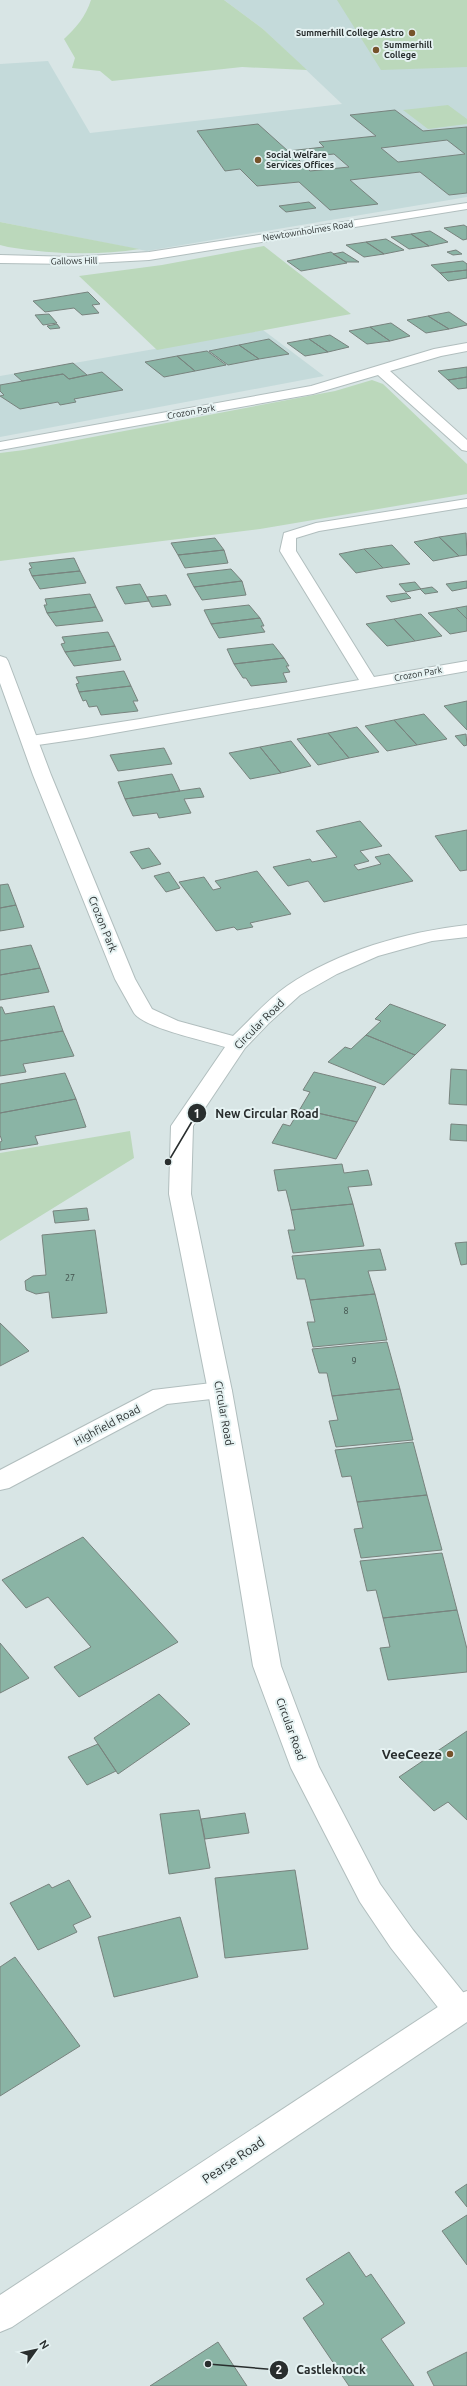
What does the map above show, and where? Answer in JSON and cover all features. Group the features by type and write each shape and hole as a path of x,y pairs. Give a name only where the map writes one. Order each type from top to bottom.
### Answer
{"street":[{"name":"Newtownholmes Road","path":"149,256 467,206"},
{"name":"Gallows Hill","path":"0,259 55,262 100,261 149,256"},
{"name":"Crozon Park","path":"0,446 313,390 438,352 467,347"},
{"path":"379,369 403,388 467,447"},
{"path":"369,682 288,551 290,536 316,527 467,503"},
{"name":"Crozon Park","path":"0,661 45,782 125,979 144,1014 171,1025 237,1044"},
{"name":"Crozon Park","path":"31,741 222,711 369,682 467,666"},
{"name":"Circular Road","path":"463,2008 402,1939 370,1893 305,1768 268,1666 220,1391 180,1194 182,1126 237,1044 293,991 330,970 371,952 431,936 467,931"},
{"name":"Highfield Road","path":"0,1481 162,1396 185,1392 220,1391"},
{"name":"Pearse Road","path":"0,2315 463,2008"}],"shaded area":[{"path":"224,0 467,0 467,197 147,251 0,222 0,64 48,61 90,133 342,104 263,29"},
{"path":"263,330 324,376 0,437 0,376"}],"green space":[{"path":"91,0 224,0 263,29 307,70 242,67 112,81 100,71 72,68 75,58 64,39 73,31 80,21"},
{"name":"Summerhill College Astro","path":"337,0 467,0 467,67 381,70"},
{"path":"448,105 467,119 467,124 428,129 403,110"},
{"path":"0,222 140,249 107,253 57,253 8,247 0,245"},
{"path":"264,246 351,314 157,350 79,276 162,265"},
{"path":"372,380 383,384 467,464 467,494 260,529 0,561 0,453 24,450 335,391"},
{"path":"130,1131 134,1158 0,1241 0,1153"}],"building":[{"name":"Social Welfare Services Offices","path":"395,110 423,131 467,127 467,193 449,195 420,172 350,180 378,204 330,210 299,182 257,186 240,169 225,171 197,131 258,124 288,151 324,147 319,142 376,136 350,115","holes":["447,140 465,154 398,162 381,148","334,154 349,167 310,171 297,158"]},
{"path":"309,202 316,208 286,212 279,206"},
{"path":"464,225 467,227 467,239 463,240 444,228"},
{"path":"430,231 448,242 429,246 411,234"},
{"path":"411,234 429,246 409,249 391,237"},
{"path":"386,239 404,250 384,254 366,242"},
{"path":"366,242 384,254 364,257 346,245"},
{"path":"456,250 462,254 453,255 447,252"},
{"path":"331,252 347,263 301,271 287,261"},
{"path":"343,252 359,262 346,262 333,254"},
{"path":"463,261 467,264 467,270 440,273 431,265"},
{"path":"467,270 467,278 448,281 440,273"},
{"path":"88,292 100,304 92,305 99,313 82,315 74,308 45,312 33,301"},
{"path":"449,312 467,325 449,329 428,316"},
{"path":"49,314 57,323 43,325 35,315"},
{"path":"428,316 449,329 426,333 407,320"},
{"path":"391,323 410,336 390,341 370,327"},
{"path":"57,324 60,328 50,329 47,326"},
{"path":"370,327 390,341 367,344 349,331"},
{"path":"330,335 349,347 328,352 309,339"},
{"path":"269,339 289,354 259,359 239,345"},
{"path":"309,339 328,352 305,356 287,343"},
{"path":"239,345 259,359 228,365 209,351"},
{"path":"207,351 226,365 195,371 177,356"},
{"path":"177,356 195,371 164,377 145,362"},
{"path":"73,363 87,375 69,379 63,374 22,381 14,374"},
{"path":"467,367 467,377 448,380 438,371"},
{"path":"102,372 123,390 74,399 76,402 60,405 58,402 20,409 0,396 4,395 0,391 0,385 63,374 69,379"},
{"path":"467,377 467,388 458,389 448,380"},
{"path":"466,533 467,555 459,556 439,537"},
{"path":"439,537 459,556 433,561 414,542"},
{"path":"215,538 224,550 178,555 171,543"},
{"path":"392,545 410,564 383,568 364,549"},
{"path":"364,549 383,568 356,573 339,554"},
{"path":"224,550 228,563 185,568 178,555"},
{"path":"74,558 80,571 32,576 29,569 32,568 29,563"},
{"path":"231,569 242,581 194,587 187,574"},
{"path":"80,571 86,583 40,589 32,576"},
{"path":"242,581 246,595 202,600 194,587"},
{"path":"467,581 467,588 452,591 446,584"},
{"path":"415,582 421,589 406,592 399,584"},
{"path":"140,584 149,601 125,604 116,587"},
{"path":"432,587 438,592 425,594 420,589"},
{"path":"406,593 411,598 391,602 386,596"},
{"path":"90,594 96,607 47,613 44,605 47,605 45,599"},
{"path":"166,595 171,605 152,607 147,597"},
{"path":"249,605 260,618 211,624 204,610"},
{"path":"467,606 467,619 456,608"},
{"path":"96,607 103,621 56,626 47,613"},
{"path":"456,608 467,619 467,631 450,634 428,613"},
{"path":"421,614 442,636 415,641 394,619"},
{"path":"260,618 264,626 261,626 265,632 219,638 211,624"},
{"path":"394,619 415,641 387,646 366,624"},
{"path":"108,632 115,646 65,652 61,644 65,643 62,637"},
{"path":"273,644 284,658 234,664 227,649"},
{"path":"115,646 121,660 74,666 65,652"},
{"path":"284,658 289,666 286,666 290,672 283,673 287,682 251,686 246,678 243,678 234,664"},
{"path":"124,671 131,686 79,692 76,684 79,683 76,677"},
{"path":"131,686 138,701 133,701 138,711 101,715 97,706 89,707 86,700 83,701 79,692"},
{"path":"467,701 467,730 444,706"},
{"path":"424,714 447,739 417,745 394,720"},
{"path":"394,720 417,745 387,751 365,726"},
{"path":"357,727 379,752 349,758 328,733"},
{"path":"328,733 349,758 318,765 297,739"},
{"path":"466,734 467,745 464,746 455,736"},
{"path":"291,741 311,766 281,773 260,747"},
{"path":"260,747 281,773 250,779 229,753"},
{"path":"164,748 172,764 118,771 110,755"},
{"path":"172,774 180,791 125,799 118,782"},
{"path":"200,788 204,797 184,799 191,813 159,818 157,813 133,816 125,799"},
{"path":"360,821 382,846 360,851 369,861 354,865 358,870 381,864 375,857 389,854 413,881 324,902 308,881 288,886 273,867 310,859 312,862 337,857 316,831"},
{"path":"467,830 467,870 460,871 435,836"},
{"path":"149,848 161,864 142,869 130,852"},
{"path":"257,871 291,914 250,923 253,927 237,930 234,927 216,931 179,882 204,877 213,890 221,888 215,881"},
{"path":"169,872 180,888 166,892 154,876"},
{"path":"8,884 16,905 0,908 0,885"},
{"path":"16,905 24,927 0,931 0,908"},
{"path":"31,945 40,968 0,975 0,950"},
{"path":"40,968 49,992 0,1000 0,975"},
{"path":"390,1004 446,1025 415,1055 366,1035 381,1021 375,1019"},
{"path":"54,1006 63,1031 0,1041 0,1007 2,1007 5,1014"},
{"path":"63,1031 74,1056 23,1064 26,1072 0,1076 0,1041"},
{"path":"366,1035 415,1055 384,1085 328,1062 345,1047 351,1049"},
{"path":"451,1069 467,1070 467,1105 449,1104"},
{"path":"314,1072 376,1087 357,1122 300,1109 310,1092 303,1090"},
{"path":"65,1073 76,1099 0,1113 0,1084"},
{"path":"76,1099 86,1127 35,1136 38,1144 0,1150 0,1142 2,1141 0,1135 0,1113"},
{"path":"300,1109 357,1122 336,1159 272,1143 283,1124 290,1126"},
{"path":"451,1124 467,1125 467,1141 450,1140"},
{"path":"342,1164 344,1173 368,1170 372,1185 348,1187 353,1204 291,1210 286,1190 278,1191 274,1170"},
{"path":"353,1204 364,1246 293,1253 288,1230 295,1230 291,1210"},
{"path":"87,1208 89,1220 55,1223 53,1211"},
{"path":"95,1230 107,1313 52,1318 49,1292 36,1294 26,1290 25,1281 33,1276 46,1275 42,1235"},
{"path":"467,1242 467,1264 461,1265 455,1243"},
{"path":"380,1249 386,1270 368,1271 375,1294 310,1300 305,1279 297,1279 292,1256"},
{"path":"375,1294 387,1340 313,1347 307,1322 315,1322 310,1300"},
{"path":"0,1323 29,1351 0,1366"},
{"path":"387,1342 400,1389 332,1396 327,1373 319,1373 312,1349"},
{"path":"400,1389 413,1440 336,1447 329,1421 338,1420 332,1396"},
{"path":"413,1442 427,1495 357,1502 351,1476 342,1477 335,1450"},
{"path":"427,1495 442,1550 361,1558 354,1529 363,1528 357,1502"},
{"path":"83,1537 178,1642 79,1697 54,1667 91,1647 48,1597 26,1608 2,1580"},
{"path":"442,1553 457,1610 383,1618 376,1590 367,1591 360,1561"},
{"path":"457,1610 467,1649 467,1672 388,1680 380,1648 390,1647 383,1618"},
{"path":"0,1643 29,1678 0,1693"},
{"path":"159,1694 190,1724 118,1774 94,1738"},
{"name":"VeeCeeze","path":"467,1731 467,1820 448,1802 434,1811 399,1777"},
{"path":"98,1744 116,1771 87,1785 68,1757"},
{"path":"199,1810 210,1868 169,1874 160,1814"},
{"path":"245,1813 249,1833 205,1839 201,1819"},
{"path":"295,1870 308,1949 225,1958 215,1878"},
{"path":"69,1880 91,1917 73,1925 77,1932 38,1950 10,1903 49,1884 52,1888"},
{"path":"180,1917 198,1977 114,1997 98,1937"},
{"path":"15,1957 80,2046 0,2096 0,1967"},
{"path":"467,2184 467,2207 455,2192"},
{"path":"467,2215 467,2265 442,2231"},
{"path":"349,2252 366,2277 371,2274 405,2323 381,2339 414,2386 349,2386 303,2318 324,2304 306,2279"},
{"path":"218,2342 247,2386 150,2386"},
{"path":"467,2352 467,2386 434,2386 427,2372"}],"place":[{"name":"Summerhill College Astro","path":"412,33"},
{"name":"Summerhill College","path":"376,50"},
{"name":"Social Welfare Services Offices","path":"258,160"},
{"name":"New Circular Road","path":"168,1162"},
{"name":"VeeCeeze","path":"450,1754"},
{"name":"Castleknock","path":"208,2364"}]}
